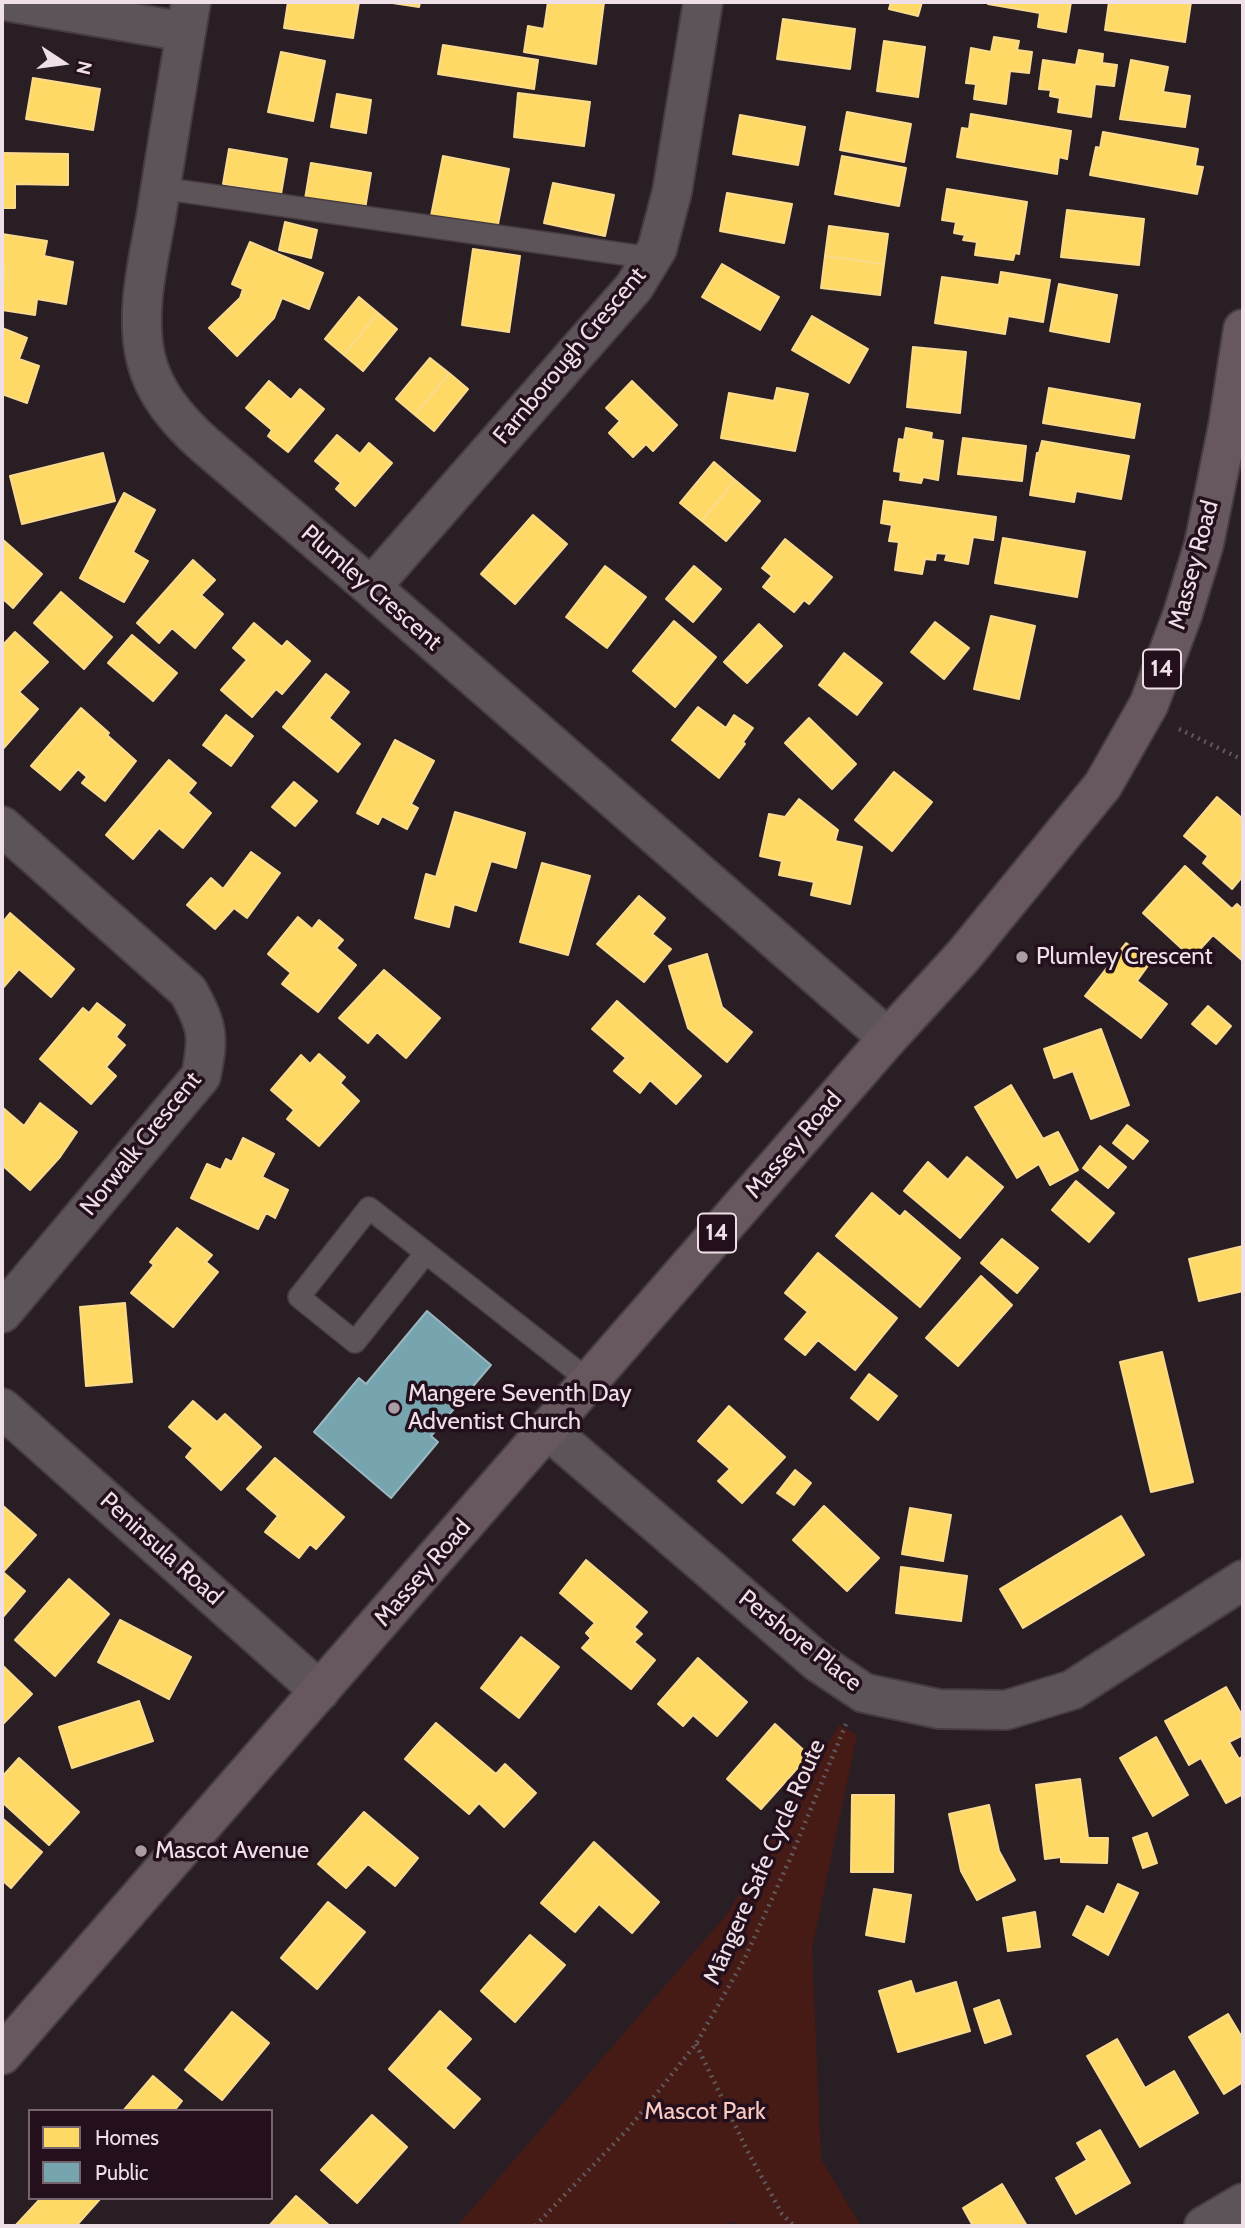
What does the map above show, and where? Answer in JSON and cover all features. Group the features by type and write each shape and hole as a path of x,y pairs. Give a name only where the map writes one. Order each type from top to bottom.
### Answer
{"main road":[{"name":"Massey Road","path":"2,2055 588,1380 964,955 1103,785 1149,704 1183,614 1203,544 1228,426 1243,329"}],"street":[{"path":"11,2 189,17"},
{"name":"Farnborough Crescent","path":"371,587 634,287 657,249 672,192 703,2"},
{"name":"Plumley Crescent","path":"189,17 147,270 143,316 146,359 160,394 196,437 888,1038"},
{"name":"Norwalk Crescent","path":"2,826 188,992 204,1020 207,1044 201,1076 2,1313"},
{"name":"Peninsula Road","path":"2,1408 320,1690"},
{"name":"Pershore Place","path":"547,1429 819,1663 864,1693 939,1709 1006,1710 1072,1690 1243,1580"},
{"path":"1204,2226 1243,2203"}],"lane":[{"path":"160,188 651,258"},
{"path":"425,1254 355,1342 299,1297 369,1209 588,1380"}],"path":[{"path":"1180,729 1243,760"},
{"name":"Māngere Safe Cycle Route","path":"535,2226 629,2128 696,2044 745,1958 790,1859 848,1719 864,1693"},
{"path":"696,2044 748,2152 782,2214 794,2226"}],"green space":[{"name":"Mascot Park","path":"839,1725 857,1735 812,1948 821,2159 861,2226 740,2226 733,2221 725,2226 457,2226 728,1913"}],"building: Homes":[{"path":"288,2 359,2 353,38 284,28"},
{"path":"386,2 420,2 419,7"},
{"path":"548,2 604,2 596,64 524,52 528,26 544,29"},
{"path":"891,2 922,2 918,16 889,9"},
{"path":"988,2 1071,2 1066,32 1038,27 1040,13"},
{"path":"1109,2 1191,2 1185,42 1105,30"},
{"path":"783,19 855,29 850,69 777,59"},
{"path":"994,37 1019,41 1017,50 1032,52 1029,73 1010,71 1006,104 974,99 976,84 966,83 971,48 991,52"},
{"path":"884,41 925,47 918,97 877,91"},
{"path":"443,45 538,60 534,89 438,74"},
{"path":"1079,50 1103,54 1102,63 1117,65 1114,86 1095,84 1091,117 1058,112 1060,98 1050,96 1051,90 1039,89 1043,60 1076,65"},
{"path":"281,52 325,61 313,121 268,112"},
{"path":"1131,60 1168,67 1163,92 1190,96 1185,127 1120,119"},
{"path":"33,78 100,89 93,130 26,119"},
{"path":"518,93 590,102 584,146 514,137"},
{"path":"337,94 371,100 366,133 331,127"},
{"path":"847,112 911,124 904,162 840,150"},
{"path":"971,114 1071,131 1067,159 1059,157 1057,174 957,157 962,128 969,129"},
{"path":"740,115 805,127 798,165 733,154"},
{"path":"1103,132 1198,149 1195,166 1203,167 1197,194 1090,175 1096,147 1100,148"},
{"path":"229,149 287,159 281,194 223,184"},
{"path":"2,153 68,154 68,185 15,184 15,208 2,208"},
{"path":"443,156 509,169 497,229 431,216"},
{"path":"842,156 906,168 899,206 835,194"},
{"path":"311,163 371,173 365,209 305,199"},
{"path":"553,183 614,195 605,236 544,223"},
{"path":"947,189 1027,202 1019,254 1015,253 1013,260 975,255 977,242 963,240 965,235 954,233 956,222 942,220"},
{"path":"727,193 792,204 784,243 720,231"},
{"path":"1067,210 1144,219 1139,265 1061,257"},
{"path":"285,222 317,230 311,258 279,250"},
{"path":"829,226 888,234 884,264 825,256"},
{"path":"2,234 47,241 44,256 73,262 66,304 37,299 35,315 2,310"},
{"path":"250,242 323,273 309,309 282,298 274,318 237,356 209,328 240,298 243,289 232,284"},
{"path":"473,249 520,256 509,332 462,325"},
{"path":"825,256 884,264 880,295 821,288"},
{"path":"722,264 779,297 760,330 702,297"},
{"path":"1001,272 1050,280 1043,322 1008,316 1005,334 935,323 942,277 999,285"},
{"path":"1059,284 1117,295 1109,342 1050,331"},
{"path":"359,297 378,313 344,355 325,339"},
{"path":"378,313 397,329 363,371 344,355"},
{"path":"812,316 868,349 849,383 792,350"},
{"path":"2,328 27,338 19,359 39,366 27,403 2,394"},
{"path":"913,347 966,352 960,413 907,407"},
{"path":"430,358 449,373 415,415 396,399"},
{"path":"449,373 468,389 434,431 415,415"},
{"path":"269,381 291,400 300,389 324,409 288,452 268,436 272,430 246,408"},
{"path":"632,381 677,425 653,451 646,444 633,457 609,433 620,421 606,408"},
{"path":"777,388 808,394 795,451 721,438 729,393 774,401"},
{"path":"1049,388 1140,404 1134,438 1043,423"},
{"path":"906,428 932,433 931,439 943,441 938,480 923,477 921,483 900,480 901,472 894,471 899,439 904,440"},
{"path":"337,435 360,454 369,443 392,463 355,506 336,489 341,483 315,461"},
{"path":"963,438 1026,446 1022,481 958,474"},
{"path":"1042,441 1129,456 1121,499 1076,491 1074,502 1030,495 1037,453"},
{"path":"103,453 115,501 22,524 10,476"},
{"path":"714,462 735,480 702,521 680,503"},
{"path":"735,480 760,501 726,541 702,521"},
{"path":"124,493 155,510 133,552 148,561 124,602 80,578"},
{"path":"884,501 996,517 993,540 973,537 968,564 945,560 947,554 936,553 935,560 925,559 922,574 895,570 899,542 889,541 892,525 881,523"},
{"path":"533,515 567,544 515,604 481,574"},
{"path":"1003,538 1085,552 1077,597 995,583"},
{"path":"2,539 42,574 13,608 2,598"},
{"path":"785,539 832,577 809,604 804,600 794,612 763,587 772,576 762,568"},
{"path":"193,560 215,580 201,595 223,614 195,648 172,628 159,643 137,623"},
{"path":"605,566 646,597 607,648 566,617"},
{"path":"694,566 721,589 693,622 666,599"},
{"path":"61,592 112,637 84,669 34,623"},
{"path":"991,616 1035,626 1019,699 974,689"},
{"path":"674,621 716,657 675,707 633,671"},
{"path":"935,622 969,648 944,679 911,652"},
{"path":"254,623 282,647 287,641 310,661 282,694 276,689 252,717 221,690 247,660 233,648"},
{"path":"759,624 782,646 747,683 724,662"},
{"path":"15,632 48,662 19,692 38,709 2,750 2,646"},
{"path":"132,635 177,673 153,701 108,663"},
{"path":"844,653 882,683 857,715 819,685"},
{"path":"326,674 349,692 329,718 360,744 338,772 283,727"},
{"path":"698,707 726,728 734,715 753,728 743,742 745,744 719,778 672,740"},
{"path":"81,708 136,761 105,801 82,783 87,777 78,769 60,790 31,766"},
{"path":"226,715 253,736 231,766 203,745"},
{"path":"809,718 856,764 832,789 785,743"},
{"path":"395,740 434,761 411,804 418,808 407,829 382,816 378,824 357,813"},
{"path":"169,760 196,783 188,793 211,813 183,848 159,828 133,859 106,835"},
{"path":"894,772 932,802 892,851 855,820"},
{"path":"294,782 317,801 295,826 272,807"},
{"path":"1217,797 1243,819 1243,879 1242,877 1232,889 1203,863 1208,856 1184,836"},
{"path":"799,799 838,830 835,841 862,847 850,904 811,895 814,882 779,875 782,861 760,856 769,814 785,817"},
{"path":"455,812 525,833 516,868 491,861 476,911 454,904 449,927 415,918 426,874 436,877"},
{"path":"251,852 280,873 247,918 234,908 215,929 187,905 211,878 223,889"},
{"path":"542,863 590,876 568,955 520,942"},
{"path":"1185,866 1232,909 1237,904 1243,910 1243,961 1213,935 1192,958 1143,913"},
{"path":"639,896 665,918 652,934 671,949 644,982 597,944"},
{"path":"10,913 74,969 51,997 19,969 2,989 2,923"},
{"path":"298,917 312,929 319,920 343,940 336,948 356,965 318,1012 282,984 291,973 268,954"},
{"path":"1126,943 1152,960 1137,981 1167,1004 1141,1038 1085,996"},
{"path":"707,954 722,1007 752,1032 727,1062 688,1028 669,966"},
{"path":"384,970 440,1018 406,1058 377,1032 368,1043 339,1018"},
{"path":"617,1001 701,1076 676,1104 650,1080 640,1093 614,1071 626,1058 592,1029"},
{"path":"97,1003 125,1025 116,1037 125,1045 106,1067 116,1076 91,1104 40,1059 83,1008 89,1013"},
{"path":"1208,1006 1231,1026 1216,1044 1192,1024"},
{"path":"1101,1029 1129,1105 1091,1119 1073,1071 1054,1078 1044,1049"},
{"path":"319,1054 345,1077 340,1083 359,1101 319,1146 287,1119 294,1110 271,1090 301,1055 310,1064"},
{"path":"1011,1085 1043,1139 1058,1132 1078,1170 1050,1185 1039,1164 1017,1178 975,1107"},
{"path":"40,1103 77,1132 60,1157 30,1190 2,1165 2,1107 24,1126"},
{"path":"1127,1125 1148,1141 1133,1159 1113,1143"},
{"path":"243,1138 274,1154 262,1177 288,1190 275,1218 266,1213 258,1229 191,1198 207,1164 221,1170 226,1159 232,1162"},
{"path":"1100,1146 1126,1167 1108,1188 1083,1168"},
{"path":"967,1157 1003,1187 960,1238 904,1191 928,1162 948,1180"},
{"path":"1076,1181 1114,1213 1089,1242 1052,1210"},
{"path":"872,1193 900,1217 905,1211 960,1258 920,1307 836,1236"},
{"path":"177,1228 212,1255 206,1262 218,1272 173,1327 131,1293 154,1265 150,1262"},
{"path":"1002,1239 1038,1268 1017,1293 981,1263"},
{"path":"1243,1246 1243,1291 1199,1301 1189,1259"},
{"path":"818,1253 897,1318 855,1370 818,1340 805,1355 785,1339 808,1312 785,1293"},
{"path":"981,1276 1012,1305 958,1366 926,1338"},
{"path":"125,1303 132,1382 86,1386 80,1307"},
{"path":"1162,1352 1193,1482 1151,1492 1120,1362"},
{"path":"869,1374 897,1396 878,1420 851,1398"},
{"path":"193,1401 217,1422 225,1414 261,1447 221,1490 186,1457 193,1448 169,1427"},
{"path":"729,1406 785,1457 742,1503 718,1481 730,1469 698,1441"},
{"path":"275,1458 344,1517 316,1549 310,1544 299,1558 265,1532 278,1516 247,1489"},
{"path":"795,1470 811,1483 794,1505 777,1493"},
{"path":"2,1505 36,1535 3,1572 25,1591 2,1618"},
{"path":"824,1506 879,1558 847,1591 793,1540"},
{"path":"910,1508 951,1515 943,1561 902,1554"},
{"path":"1121,1516 1144,1555 1023,1628 1000,1589"},
{"path":"586,1560 647,1612 634,1627 642,1634 634,1642 655,1660 631,1689 582,1648 591,1638 586,1633 595,1623 560,1593"},
{"path":"901,1567 967,1576 961,1621 896,1613"},
{"path":"69,1579 109,1614 55,1676 15,1640"},
{"path":"120,1620 191,1657 169,1699 98,1662"},
{"path":"521,1637 559,1667 519,1718 481,1688"},
{"path":"698,1658 747,1702 717,1736 693,1715 683,1726 658,1704"},
{"path":"2,1665 32,1694 2,1725"},
{"path":"1226,1687 1243,1717 1243,1735 1229,1742 1239,1759 1243,1756 1243,1794 1226,1803 1201,1758 1189,1765 1165,1721"},
{"path":"139,1701 153,1741 72,1768 59,1727"},
{"path":"436,1723 496,1774 505,1764 536,1793 504,1827 479,1803 469,1814 405,1759"},
{"path":"775,1724 809,1755 761,1809 727,1779"},
{"path":"1156,1737 1188,1795 1153,1816 1120,1758"},
{"path":"19,1758 79,1812 49,1845 2,1802 2,1777"},
{"path":"1080,1779 1088,1838 1108,1838 1107,1863 1061,1862 1061,1857 1045,1859 1036,1785"},
{"path":"852,1795 894,1795 893,1872 851,1872"},
{"path":"989,1805 999,1851 1015,1880 977,1900 961,1871 949,1814"},
{"path":"364,1812 418,1858 395,1886 368,1864 346,1888 318,1864"},
{"path":"2,1818 42,1852 11,1888 2,1880"},
{"path":"1147,1833 1157,1863 1143,1868 1133,1838"},
{"path":"594,1842 659,1902 632,1933 599,1904 575,1932 541,1903"},
{"path":"1118,1884 1138,1893 1108,1955 1073,1935 1087,1906 1104,1915"},
{"path":"874,1889 911,1895 904,1942 866,1935"},
{"path":"328,1902 365,1932 317,1989 281,1958"},
{"path":"1035,1912 1040,1947 1008,1951 1003,1918"},
{"path":"530,1935 565,1965 515,2022 481,1991"},
{"path":"911,1981 915,1994 956,1982 970,2031 898,2052 879,1991"},
{"path":"999,2000 1011,2034 985,2043 974,2009"},
{"path":"440,2011 471,2039 445,2068 480,2099 454,2128 389,2069"},
{"path":"232,2012 269,2043 222,2100 185,2070"},
{"path":"1228,2014 1243,2039 1243,2082 1224,2094 1189,2037"},
{"path":"1117,2039 1145,2088 1174,2071 1198,2113 1140,2147 1087,2056"},
{"path":"153,2076 182,2101 176,2109 125,2109"},
{"path":"372,2115 407,2147 357,2203 321,2170"},
{"path":"1100,2130 1130,2183 1076,2214 1056,2178 1087,2160 1077,2143"},
{"path":"1002,2184 1027,2226 973,2226 963,2208"},
{"path":"296,2196 330,2226 269,2226"},
{"path":"39,2200 99,2200 76,2226 15,2226"}],"building: Public":[{"name":"Mangere Seventh Day Adventist Church","path":"427,1311 491,1365 431,1436 438,1442 391,1498 314,1432 359,1378 366,1384"}],"place":[{"name":"Plumley Crescent","path":"1022,957"},
{"name":"Mangere Seventh Day Adventist Church","path":"394,1408"},
{"name":"Mascot Avenue","path":"141,1851"}]}
